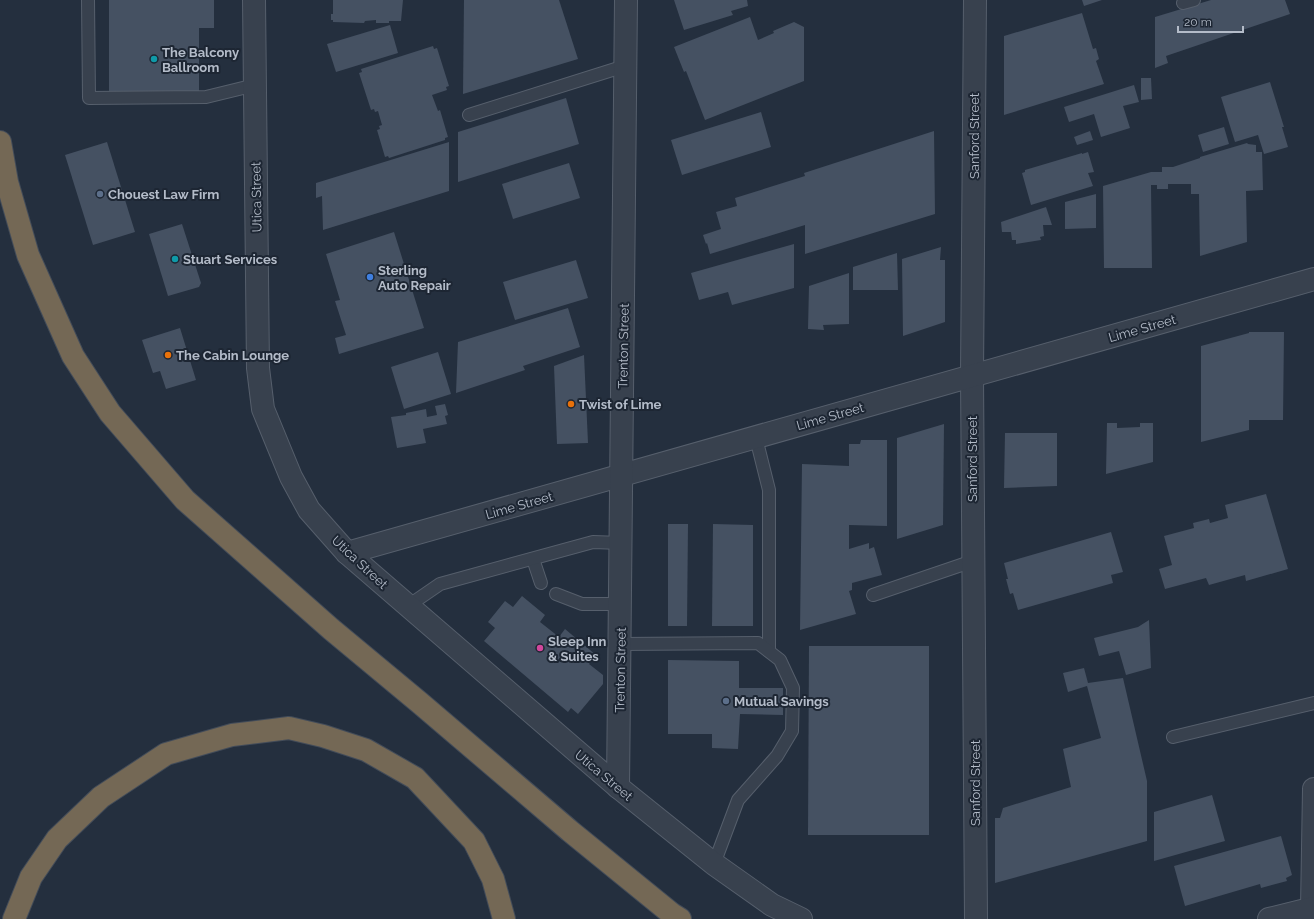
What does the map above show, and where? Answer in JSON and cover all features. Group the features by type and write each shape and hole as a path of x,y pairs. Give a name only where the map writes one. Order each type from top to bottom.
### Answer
{"highway":[{"path":"0,142 6,182 28,255 73,356 110,413 185,500 331,629 420,702 570,831 680,919"},
{"path":"14,919 32,877 57,839 101,797 166,754 232,735 289,728 323,736 366,750 415,778 474,841 493,878 504,919"}],"street":[{"name":"Utica Street","path":"254,0 258,368 263,409 291,477 309,510 347,553 618,788 714,864 772,905 801,919"},
{"name":"Trenton Street","path":"618,788 626,0"},
{"name":"Sanford Street","path":"975,0 972,376 976,919"},
{"name":"Lime Street","path":"347,553 1314,279"},
{"path":"1269,919 1313,908 1314,789"}],"lane":[{"path":"88,0 89,98 206,98 255,85"},
{"path":"469,115 625,66"},
{"path":"756,438 769,490 769,651"},
{"path":"408,606 440,584 593,542 621,543"},
{"path":"533,559 541,583"},
{"path":"872,595 973,561"},
{"path":"556,594 582,604 620,604"},
{"path":"620,644 758,643 780,660 793,688 792,731 776,756 738,800 714,864"},
{"path":"1173,737 1314,703"}],"building":[{"name":"The Balcony Ballroom","path":"109,0 214,0 214,28 199,28 199,91 109,91"},
{"path":"333,0 403,0 401,21 389,21 389,23 376,23 376,20 365,21 364,23 333,22 333,20 331,20 331,14 333,14"},
{"path":"464,0 559,0 578,59 463,94"},
{"path":"674,0 747,0 748,6 731,11 733,15 684,30"},
{"path":"1082,0 1102,0 1084,6"},
{"path":"1211,0 1285,0 1290,14 1166,56 1168,63 1155,68 1155,17"},
{"path":"1082,13 1093,49 1096,48 1099,59 1096,61 1104,84 1004,115 1004,36"},
{"path":"750,17 758,40 774,33 773,31 794,22 804,27 804,81 705,120 686,71 684,72 674,47"},
{"path":"390,25 398,53 336,72 327,44"},
{"path":"433,46 434,49 437,48 449,86 446,87 447,90 432,95 438,111 440,110 448,137 445,138 445,140 389,158 388,156 385,157 377,130 380,129 379,126 382,125 378,111 375,112 374,109 371,110 359,73 362,72 361,69"},
{"path":"1141,78 1151,78 1152,99 1141,100"},
{"path":"1270,82 1284,127 1282,127 1288,147 1264,154 1258,135 1235,142 1221,97"},
{"path":"1134,85 1139,102 1123,106 1130,128 1101,137 1094,114 1069,122 1064,107"},
{"path":"566,98 579,144 458,182 458,132"},
{"path":"761,112 771,147 682,175 671,140"},
{"path":"1224,127 1229,144 1203,152 1198,135"},
{"path":"934,131 935,214 805,254 805,225 710,254 703,235 721,229 716,212 737,206 735,198 805,176 804,173"},
{"path":"1090,131 1093,140 1077,145 1074,137"},
{"name":"Chouest Law Firm","path":"107,142 135,232 93,245 65,155"},
{"path":"449,142 449,191 323,230 322,196 316,198 316,183"},
{"path":"1247,143 1256,145 1256,152 1262,152 1263,190 1246,191 1247,242 1200,256 1199,194 1191,194 1191,184 1168,184 1168,189 1157,189 1157,185 1151,185 1152,268 1104,268 1103,186 1151,172 1162,172 1162,167 1173,167"},
{"path":"1088,152 1094,172 1088,173 1093,186 1031,205 1022,173 1025,172 1025,170"},
{"path":"569,163 580,198 513,219 502,184"},
{"path":"1096,194 1096,228 1065,229 1065,202"},
{"path":"1046,207 1052,225 1043,225 1044,236 1040,237 1041,240 1016,244 1016,240 1012,240 1011,232 1002,232 1001,222"},
{"name":"Stuart Services","path":"182,224 201,283 199,287 168,296 149,234"},
{"name":"Sterling Auto Repair","path":"394,232 424,328 339,354 335,338 346,335 335,301 340,300 326,254"},
{"path":"794,244 794,288 732,305 728,292 699,300 691,273"},
{"path":"941,247 940,260 945,260 945,322 903,336 902,259"},
{"path":"897,253 898,290 853,290 853,267"},
{"path":"576,260 588,298 515,320 503,282"},
{"path":"849,273 849,324 823,325 824,330 808,329 809,286"},
{"path":"568,308 580,347 523,366 525,370 456,393 458,342"},
{"name":"The Cabin Lounge","path":"180,328 196,380 166,389 160,371 153,373 142,340"},
{"path":"1249,332 1284,332 1283,420 1249,420 1249,430 1201,442 1201,346"},
{"path":"438,352 451,394 404,409 391,367"},
{"name":"Twist of Lime","path":"584,355 588,443 557,444 554,366"},
{"path":"445,404 448,415 445,416 447,424 423,429 426,443 397,448 391,417 406,415 406,413 426,409 427,417 437,415 435,406"},
{"path":"1107,423 1117,423 1117,428 1140,427 1140,423 1153,423 1153,462 1106,474"},
{"path":"944,424 943,525 897,539 897,438"},
{"path":"1005,433 1057,433 1057,486 1004,488"},
{"path":"861,440 887,440 887,526 849,525 849,549 869,543 869,549 874,547 882,575 852,583 852,590 849,591 856,614 800,630 802,464 849,466 849,444 860,444"},
{"path":"1266,494 1288,569 1246,581 1245,575 1209,585 1206,578 1165,589 1159,569 1172,565 1164,536 1194,528 1193,523 1209,519 1210,523 1228,518 1225,505"},
{"path":"668,524 688,524 687,626 668,626"},
{"path":"713,524 753,525 753,626 712,626"},
{"path":"1111,532 1123,572 1111,575 1113,583 1018,610 1013,593 1010,594 1004,563"},
{"name":"Sleep Inn & Suites","path":"522,596 545,615 540,622 559,637 565,629 596,655 589,664 603,675 603,684 578,714 571,708 568,712 484,641 495,628 488,622 505,601 513,607"},
{"path":"1149,620 1151,668 1126,675 1119,651 1099,656 1094,638 1138,627"},
{"path":"809,646 929,646 929,835 808,835"},
{"name":"Mutual Savings","path":"668,660 739,661 739,688 783,688 783,715 740,714 738,749 712,748 712,734 668,734"},
{"path":"1084,668 1088,683 1123,678 1147,781 1147,841 995,883 995,818 1000,818 1003,808 1071,787 1063,749 1101,738 1087,686 1068,692 1063,673"},
{"path":"1212,795 1225,841 1154,861 1154,812"},
{"path":"1281,836 1292,875 1286,878 1287,881 1261,888 1260,884 1185,906 1174,866"}],"place":[{"name":"The Balcony Ballroom","path":"154,59"},
{"name":"Chouest Law Firm","path":"100,194"},
{"name":"Stuart Services","path":"175,259"},
{"name":"Sterling Auto Repair","path":"370,277"},
{"name":"The Cabin Lounge","path":"168,355"},
{"name":"Twist of Lime","path":"571,404"},
{"name":"Sleep Inn & Suites","path":"540,648"},
{"name":"Mutual Savings","path":"726,701"}]}
